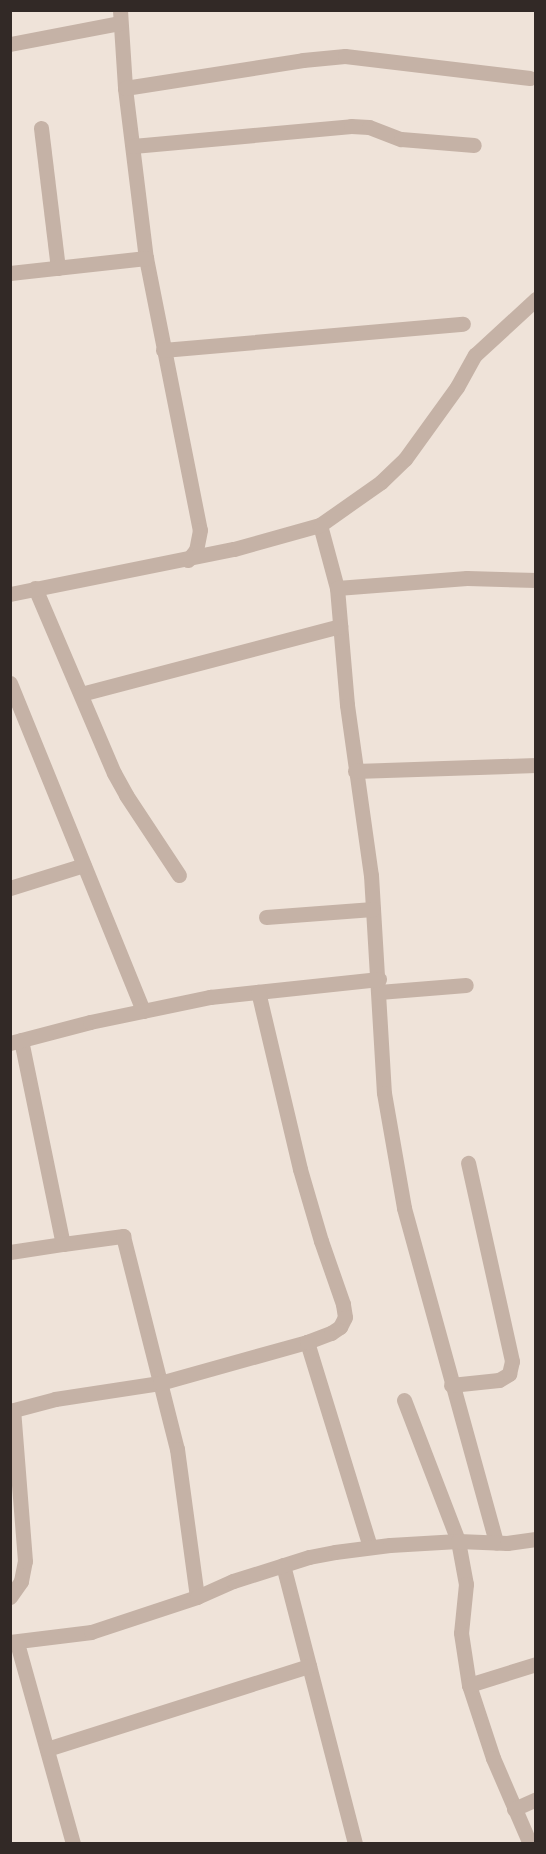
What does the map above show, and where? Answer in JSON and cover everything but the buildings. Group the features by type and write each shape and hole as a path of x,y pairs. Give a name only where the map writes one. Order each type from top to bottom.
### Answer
{"street":[{"path":"10,44 119,17 125,88 146,258 200,530 196,550 188,560"},
{"path":"125,88 303,60 345,56 530,78"},
{"path":"133,146 351,126 369,127 401,139 474,145"},
{"path":"41,128 58,268"},
{"path":"10,273 146,258"},
{"path":"10,594 188,560 292,536 320,525 381,482 405,459 457,387 475,355 536,299"},
{"path":"163,350 463,324"},
{"path":"320,525 337,588 355,771 374,909 384,1093 404,1208 451,1385 483,1488 496,1543"},
{"path":"337,588 467,578 536,580"},
{"path":"35,588 67,667 126,795 179,875"},
{"path":"81,694 340,626"},
{"path":"10,683 143,1011"},
{"path":"355,771 536,765"},
{"path":"10,888 84,865"},
{"path":"266,917 374,909"},
{"path":"63,1244 16,1042 210,996 379,985 466,985"},
{"path":"10,1597 21,1581 25,1562 12,1410 55,1399 160,1383 307,1342 331,1333 340,1327 345,1317 344,1305 321,1241 300,1169 258,992"},
{"path":"451,1385 499,1380 509,1374 512,1361 468,1163"},
{"path":"10,1252 123,1236 177,1449 197,1597"},
{"path":"307,1342 370,1548"},
{"path":"404,1400 458,1541 466,1584 461,1633 469,1685 493,1758 530,1844"},
{"path":"73,1844 14,1643 91,1632 197,1597 233,1581 327,1554 458,1541 496,1543 536,1539"},
{"path":"283,1565 355,1844"},
{"path":"469,1685 536,1664"},
{"path":"46,1749 309,1666"},
{"path":"514,1809 536,1798"}]}
